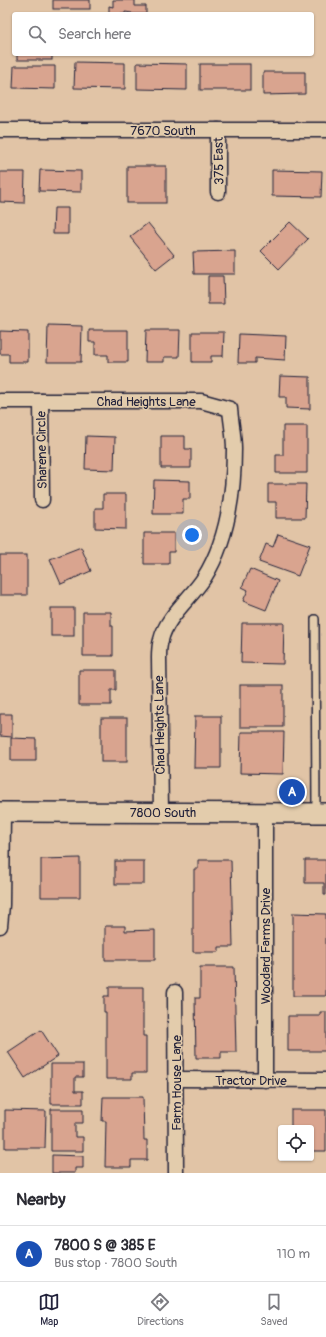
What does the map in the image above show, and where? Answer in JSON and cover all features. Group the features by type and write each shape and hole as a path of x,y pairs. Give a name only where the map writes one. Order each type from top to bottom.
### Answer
{"main road":[{"name":"7800 South","path":"1,812 321,812"}],"street":[{"name":"7670 South","path":"0,130 326,130"},
{"name":"375 East","path":"218,130 218,192"},
{"name":"Chad Heights Lane","path":"0,401 202,401 230,409 234,447 232,484 228,515 218,548 204,578 166,626 161,640 159,658 161,812"},
{"name":"Sharene Circle","path":"41,401 42,500"},
{"path":"0,926 2,906 1,812"},
{"name":"Woodard Farms Drive","path":"265,812 265,1080"},
{"name":"Farm House Lane","path":"175,992 176,1173"},
{"name":"Tractor Drive","path":"176,1080 326,1080"}],"lane":[{"path":"315,619 321,812"}],"building":[{"path":"53,0 90,0 90,9 53,9"},
{"path":"113,0 135,0 135,6 146,6 146,12 109,12 109,6 113,7"},
{"path":"17,56 52,56 52,60 17,60"},
{"path":"75,62 125,63 125,89 74,88"},
{"path":"137,63 187,64 187,90 137,89"},
{"path":"200,64 250,64 250,90 200,90"},
{"path":"14,66 55,66 55,89 13,88"},
{"path":"263,72 305,72 305,94 263,95"},
{"path":"127,166 166,166 166,203 127,203"},
{"path":"40,170 81,171 81,192 39,191"},
{"path":"272,170 322,171 321,197 272,196"},
{"path":"0,172 25,172 24,203 0,202"},
{"path":"54,208 68,208 68,234 53,234"},
{"path":"290,222 308,239 279,269 261,251"},
{"path":"148,223 174,255 156,269 130,237"},
{"path":"235,251 235,274 194,274 193,252"},
{"path":"208,276 223,276 224,304 208,304"},
{"path":"48,325 82,326 81,362 47,362"},
{"path":"89,330 128,330 128,362 108,362 108,355 95,355 95,342 89,342"},
{"path":"146,330 180,330 179,357 164,357 164,362 145,362"},
{"path":"0,331 28,332 28,362 9,362 9,354 0,354"},
{"path":"192,332 224,332 223,356 211,356 211,362 192,362"},
{"path":"239,334 286,336 285,360 255,358 255,363 238,363"},
{"path":"280,376 310,377 310,409 286,408 286,397 279,397"},
{"path":"283,426 307,426 307,473 276,473 276,455 283,455"},
{"path":"86,436 115,437 114,470 85,469"},
{"path":"161,436 185,436 185,449 191,449 191,468 161,468"},
{"path":"154,480 190,481 190,499 183,499 183,514 153,514"},
{"path":"268,484 306,484 305,518 276,518 276,502 268,502"},
{"path":"103,494 126,494 126,529 95,528 95,508 103,508"},
{"path":"144,533 174,533 174,552 169,552 169,564 144,564"},
{"path":"278,534 310,545 298,576 259,562 266,544 273,547"},
{"path":"81,547 91,571 61,584 50,559"},
{"path":"0,555 27,555 27,595 0,595"},
{"path":"250,569 278,581 266,610 243,601 248,590 242,587"},
{"path":"51,608 74,608 74,636 51,636"},
{"path":"83,612 111,612 111,626 113,626 113,656 83,656"},
{"path":"242,623 284,623 283,664 241,663"},
{"path":"79,670 116,670 116,690 111,690 111,705 79,705"},
{"path":"240,685 283,685 283,727 240,727"},
{"path":"0,714 12,714 12,737 0,736"},
{"path":"195,716 221,716 221,768 194,768"},
{"path":"101,718 127,718 127,762 101,762"},
{"path":"241,732 284,732 283,774 240,773"},
{"path":"11,738 36,739 36,761 11,761"},
{"path":"80,858 80,897 41,897 41,859"},
{"path":"198,860 231,860 233,947 219,947 219,952 193,952 194,869 198,869"},
{"path":"305,860 326,860 326,895 324,895 324,883 305,883"},
{"path":"115,861 144,861 144,884 115,884"},
{"path":"293,913 326,914 326,996 293,996"},
{"path":"105,926 125,926 125,931 155,930 155,960 105,960"},
{"path":"200,967 234,967 236,1052 221,1052 221,1058 196,1058 195,998 200,998"},
{"path":"109,987 143,987 143,1036 146,1036 146,1073 132,1073 132,1079 106,1079 106,1012 104,1012 104,996 109,996"},
{"path":"320,1012 326,1012 326,1051 288,1051 288,1016 320,1016"},
{"path":"41,1030 58,1056 25,1078 8,1052"},
{"path":"51,1064 83,1064 83,1077 75,1077 75,1091 83,1091 83,1104 51,1104"},
{"path":"103,1097 143,1097 144,1140 147,1140 147,1160 131,1160 131,1167 105,1167 106,1121 102,1121"},
{"path":"51,1109 83,1109 83,1123 75,1123 75,1137 83,1137 83,1151 51,1151"},
{"path":"5,1110 46,1111 45,1148 5,1148"},
{"path":"291,1110 326,1110 326,1151 314,1151 314,1125 291,1125"},
{"path":"52,1155 83,1156 83,1168 75,1168 75,1173 52,1173"}],"place":[{"name":"7800 S @ 385 E","path":"292,792"}]}
